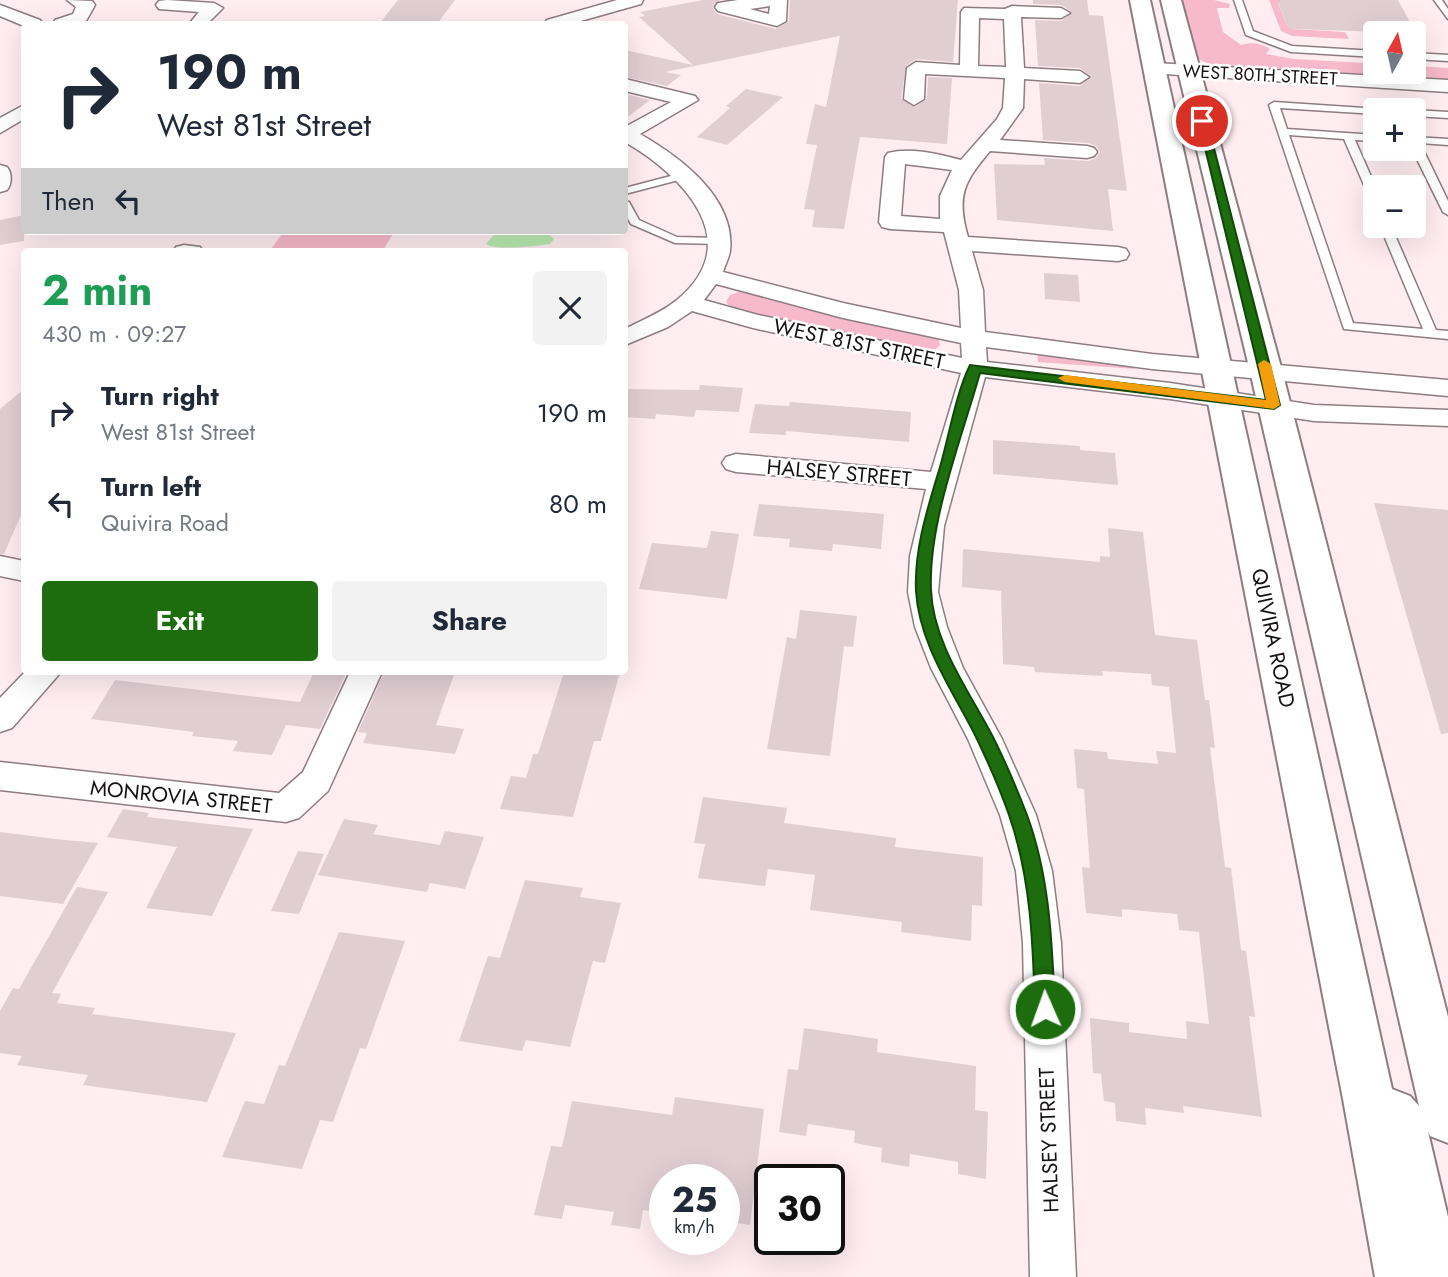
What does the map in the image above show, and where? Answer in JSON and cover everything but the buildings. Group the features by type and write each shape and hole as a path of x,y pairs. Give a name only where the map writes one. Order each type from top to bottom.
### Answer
{"main road":[{"name":"QUIVIRA ROAD","path":"1140,0 1369,1099 1403,1277"},
{"path":"1171,0 1270,388 1448,1118"},
{"path":"1369,1099 1399,1119 1434,1277"}],"street":[{"path":"69,21 80,17 86,5 75,0"},
{"path":"563,21 635,0"},
{"path":"564,1 584,15"},
{"path":"165,5 214,8 200,21"},
{"path":"0,10 27,21"},
{"path":"968,71 970,12 1061,13"},
{"name":"HALSEY STREET","path":"1012,13 1015,74 1013,108 1006,121 960,175 951,196 956,235 971,290 974,353 925,556 923,593 931,627 947,668 985,739 1018,815 1034,871 1042,943 1053,1277"},
{"path":"914,99 916,68 1080,77"},
{"name":"WEST 80TH STREET","path":"1155,69 1448,86"},
{"path":"628,87 688,100 628,133"},
{"path":"0,127 19,104"},
{"path":"628,135 660,154 686,175 702,193 719,225 720,241 712,276 689,303 628,336"},
{"path":"1087,152 938,160 895,157 890,222 956,235 1118,254"},
{"path":"0,171 0,186"},
{"name":"WEST 81ST STREET","path":"712,276 847,310 974,353"},
{"name":"WEST 81ST STREET","path":"689,303 869,347 974,353 1270,388 1448,388"},
{"name":"WEST 81ST STREET","path":"1220,383 1270,388 1314,413 1448,418"},
{"name":"HALSEY STREET","path":"736,463 942,482"},
{"path":"0,566 21,570"},
{"path":"0,719 42,675"},
{"name":"MONROVIA STREET","path":"0,776 286,808 316,781 365,675"}],"lane":[{"path":"1238,0 1249,33 1291,49 1363,53"},
{"path":"1438,0 1448,16"},
{"path":"1426,57 1448,58"},
{"path":"1363,110 1274,105 1348,326 1448,335"},
{"path":"1426,114 1448,115"},
{"path":"1283,132 1363,137"},
{"path":"1348,136 1365,175"},
{"path":"1426,141 1448,142"},
{"path":"1424,161 1448,212"},
{"path":"628,190 686,175"},
{"path":"628,209 635,222 675,240 720,241"},
{"path":"1391,238 1431,334"}],"shaded area":[{"path":"1180,0 1214,0 1230,4 1229,8 1217,8 1223,32 1241,45 1263,45 1270,49 1266,54 1294,59 1363,63 1363,74 1208,64 1195,57"},
{"path":"1269,0 1280,0 1278,3 1287,26 1292,29 1345,32 1349,39 1292,36 1281,31"},
{"path":"1426,67 1448,68 1448,79 1426,78"},
{"path":"281,235 392,235 384,248 272,248"},
{"path":"550,235 554,239 550,244 507,248 486,244 493,236"},
{"path":"739,292 932,335 939,340 940,345 933,352 831,334 731,308 726,302 730,295"},
{"path":"1037,352 1135,362 1135,369 1038,362"}],"slow traffic":[{"path":"1065,378 1274,405 1264,364"}],"route":[{"path":"1045,1009 1042,943 1034,871 1018,815 985,739 947,668 931,627 923,593 930,526 975,368 1274,405 1202,121"}]}
